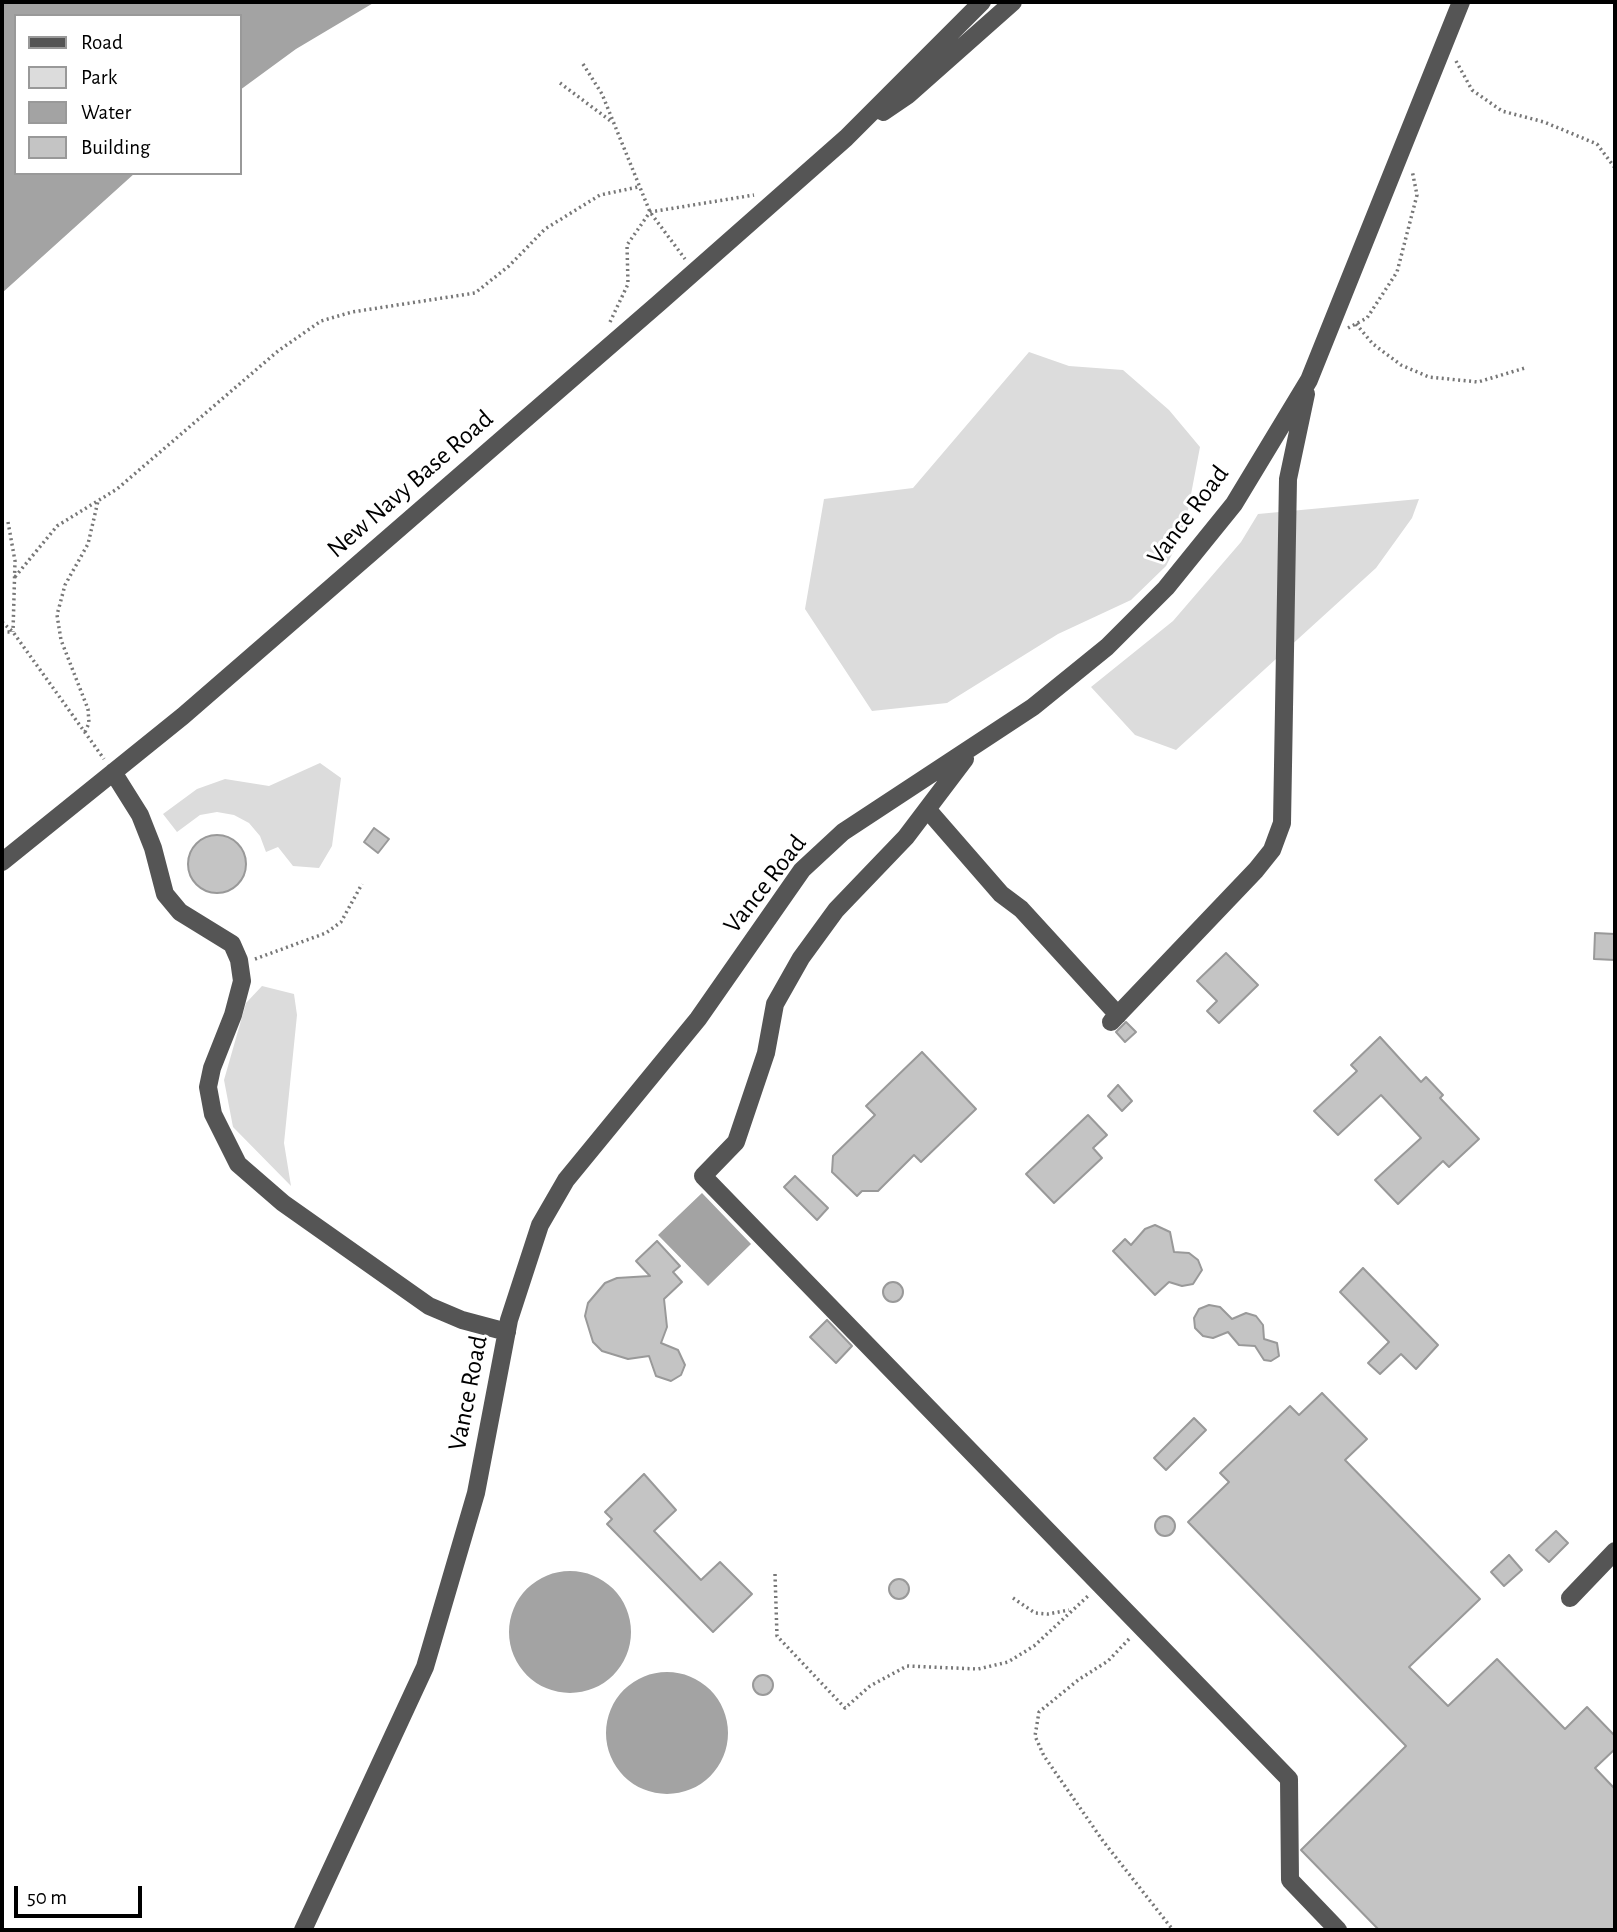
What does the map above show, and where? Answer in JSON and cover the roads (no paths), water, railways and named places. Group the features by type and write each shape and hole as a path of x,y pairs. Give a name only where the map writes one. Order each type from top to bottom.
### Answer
{"street":[{"name":"New Navy Base Road","path":"2,862 193,707 695,272 846,138 982,2"},
{"name":"New Navy Base Road","path":"846,138 908,95 1013,2"},
{"name":"Vance Road","path":"303,1930 425,1667 476,1493 507,1332 540,1225 566,1180 698,1018 802,870 843,832 1033,707 1107,647 1167,588 1234,504 1309,380 1461,2"},
{"path":"927,809 1001,894 1021,909 1115,1018 1256,870 1272,850 1282,822 1288,479 1309,380"},
{"path":"974,748 906,838 836,910 802,958 775,1004 766,1053 736,1142 703,1176 1289,1779 1290,1880 1338,1930"},
{"path":"113,772 140,815 153,848 165,894 180,912 232,944 240,965 242,981 208,1087 213,1114 238,1164 283,1203 429,1306 462,1320 507,1332"},
{"path":"1570,1598 1615,1551"}],"water":[{"path":"2,2 375,2 296,49 242,89 242,14 14,14 14,175 133,175 2,293"},
{"path":"702,1193 751,1244 708,1286 658,1235"},
{"path":"570,1571 593,1576 613,1589 626,1609 631,1632 626,1655 613,1675 593,1688 570,1693 547,1688 527,1675 514,1655 509,1632 514,1609 527,1589 547,1576"},
{"path":"667,1672 690,1677 710,1690 723,1710 728,1733 723,1756 710,1776 690,1789 667,1794 644,1789 624,1776 611,1756 606,1733 611,1710 624,1690 644,1677"}]}
